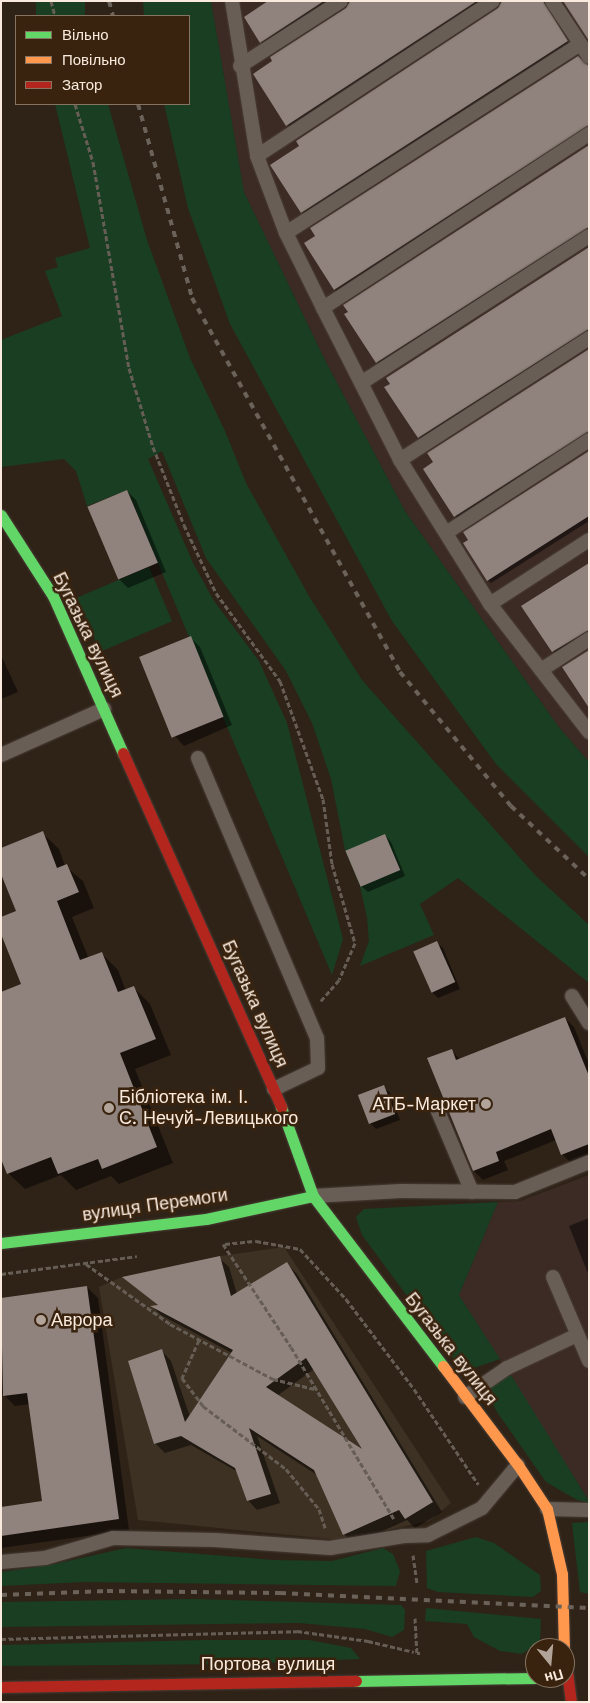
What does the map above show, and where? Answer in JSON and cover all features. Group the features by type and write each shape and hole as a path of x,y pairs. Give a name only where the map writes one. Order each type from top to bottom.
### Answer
{"street":[{"name":"Бугазька вулиця","path":"1,515 54,596 274,1089 313,1196 518,1465 547,1509 562,1574 564,1638"},
{"name":"вулиця Перемоги","path":"1,1243 206,1219 313,1196"},
{"name":"Портова вулиця","path":"1,1687 195,1682 525,1678"},
{"path":"575,1678 582,1678"},
{"path":"568,1688 571,1702"}],"lane":[{"path":"232,1 240,66 257,156 286,233 400,460 490,604 589,732"},
{"path":"240,66 341,1"},
{"path":"257,156 492,1"},
{"path":"552,1 589,58"},
{"path":"286,233 580,44"},
{"path":"323,308 589,134"},
{"path":"361,383 589,236"},
{"path":"400,460 589,338"},
{"path":"446,533 589,440"},
{"path":"490,604 589,540"},
{"path":"541,670 589,639"},
{"path":"1,755 104,709"},
{"path":"198,758 317,1038 318,1068 274,1089"},
{"path":"572,996 589,1023"},
{"path":"437,1109 472,1192"},
{"path":"313,1196 401,1191 515,1192 589,1162"},
{"path":"553,1278 589,1362"},
{"path":"465,1397 506,1368 577,1335"},
{"path":"1,1562 45,1558 113,1538 215,1540 330,1548 404,1536 428,1535 482,1508 518,1465"},
{"path":"547,1509 589,1510"},
{"path":"195,1682 195,1702"},
{"path":"163,1702 164,1683"}],"path":[{"path":"52,1 55,15"},
{"path":"75,105 93,162 129,368 154,446 184,526 216,592 280,681 323,799 332,864 355,944 339,980 308,1017"},
{"path":"206,1219 224,1244 316,1390 404,1536 416,1564 417,1583"},
{"path":"224,1244 256,1241 300,1249 346,1299 409,1382 489,1500"},
{"path":"1,1274 86,1263 170,1324 273,1379 316,1390"},
{"path":"200,1340 182,1378 202,1406 286,1469 319,1509 330,1548"},
{"path":"1,1639 297,1631 368,1641 417,1653"}],"shaded area":[{"path":"211,1 589,1 589,762 558,726 405,511 325,360 244,192"},
{"path":"589,1175 589,1501 459,1295 498,1202 520,1201"},
{"path":"284,1247 451,1503 429,1521 341,1540 138,1520 99,1287 122,1277 220,1256"}],"green space":[{"path":"36,1 85,1 85,15 36,15"},
{"path":"143,1 211,1 244,192 325,360 405,511 558,726 589,762 589,857 496,764 392,621 230,324 188,208 164,105 190,105 190,15 144,15"},
{"path":"55,105 108,105 147,240 190,358 225,431 246,483 310,598 362,680 536,876 589,925 589,983 458,878 420,904 434,935 360,966 369,941 367,918 360,886 345,850 331,779 312,723 286,671 206,558 162,451 148,459 193,563 214,601 259,661 287,723 343,939 332,975 127,490 87,506 76,471 64,459 1,467 1,340 62,316 45,271 58,267 55,258 90,248"},
{"path":"149,567 172,621 100,652 77,597"},
{"path":"498,1202 459,1295 500,1359 471,1369 458,1365 362,1235 356,1217 364,1209"},
{"path":"511,1375 589,1503 577,1500 546,1482 497,1412 488,1394 491,1387"},
{"path":"589,1522 589,1594 580,1592 572,1523"},
{"path":"476,1537 494,1543 540,1575 541,1591 533,1597 438,1592 427,1588 426,1551"},
{"path":"126,1548 273,1560 332,1561 383,1548 393,1554 400,1571 396,1586 84,1582 1,1586 1,1572 50,1565"},
{"path":"192,1599 401,1605 405,1610 404,1630 392,1637 365,1629 299,1623 1,1627 1,1602"},
{"path":"426,1608 541,1619 540,1638 525,1638 525,1652 522,1654 500,1651 474,1637 467,1624 425,1621"},
{"path":"204,1640 309,1640 351,1648 360,1659 239,1664 1,1666 1,1645"}],"building":[{"path":"268,1 324,1 260,43 244,17"},
{"path":"350,1 477,1 286,126 253,74 272,61 270,57 346,8"},
{"path":"502,1 543,1 568,41 301,213 270,165 299,146 296,141 498,8"},
{"path":"563,1 589,1 589,41"},
{"path":"578,56 589,66 589,125 334,290 304,243 315,236 310,228"},
{"path":"589,145 589,227 376,363 344,314 348,312 343,305"},
{"path":"589,247 589,329 418,438 384,387 390,384 386,378"},
{"path":"589,349 589,431 454,517 423,469 433,462 427,453"},
{"path":"589,451 589,516 487,581 463,543 468,540 463,532"},
{"path":"127,490 158,563 118,580 87,507"},
{"path":"589,563 589,630 552,652 521,606"},
{"path":"191,636 224,717 172,738 139,657"},
{"path":"589,650 589,708 562,667"},
{"path":"43,831 57,868 67,864 79,892 57,901 80,960 102,952 118,992 134,986 156,1039 120,1053 157,1147 102,1169 98,1159 58,1174 51,1157 7,1174 1,1159 1,992 21,984 1,934 1,917 16,911 1,874 1,848"},
{"path":"385,834 400,870 361,887 345,851"},
{"path":"437,941 455,982 432,993 413,952"},
{"path":"565,1017 589,1076 589,1144 561,1155 551,1129 496,1152 499,1161 473,1171 427,1058 452,1049 456,1060"},
{"path":"384,1085 395,1114 369,1124 358,1095"},
{"path":"220,1256 231,1296 287,1262 433,1502 405,1519 399,1510 343,1535 314,1470 249,1428 271,1494 247,1501 235,1468 181,1436 154,1444 128,1361 162,1349 185,1422 233,1350 150,1306 158,1305 122,1277","holes":["306,1358 362,1449 266,1387"]},
{"path":"87,1286 119,1519 1,1536 1,1507 42,1501 27,1393 3,1396 1,1298"}],"railway":[{"path":"109,1 113,15"},
{"path":"138,105 192,298 400,672 511,806 589,879"},
{"path":"1,1595 107,1591 280,1593 589,1608"}],"traffic: fast":[{"path":"1,515 53,596 123,753"},
{"path":"281,1107 313,1196 443,1366"},
{"path":"1,1243 206,1219 313,1196"},
{"path":"356,1681 525,1678"}],"traffic: slow":[{"path":"443,1366 518,1465 547,1509 562,1574 564,1638"}],"traffic: jam":[{"path":"123,753 281,1107"},
{"path":"1,1687 356,1681"},
{"path":"569,1688 571,1702"}],"place":[{"name":"АТБ-Маркет","path":"486,1104"},
{"name":"Бібліотека ім. І. С. Нечуй-Левицького","path":"109,1108"},
{"name":"Аврора","path":"41,1320"}]}
